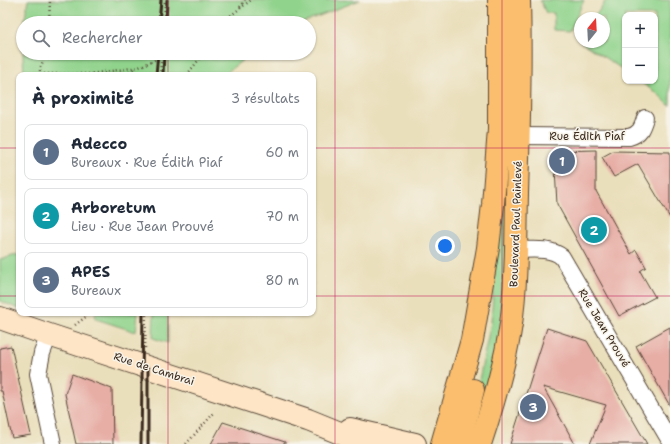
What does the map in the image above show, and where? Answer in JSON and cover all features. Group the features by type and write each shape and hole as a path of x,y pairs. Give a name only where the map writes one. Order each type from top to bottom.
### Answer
{"main road":[{"name":"Boulevard Paul Painlevé","path":"442,444 472,340 488,248 499,130 500,0"},
{"name":"Boulevard Paul Painlevé","path":"480,444 507,348 513,303 519,136 519,0"},
{"path":"459,444 472,393 487,309 489,283 488,248"},
{"name":"Rue de Cambrai","path":"0,318 308,420 367,444"},
{"name":"Rue de Cambrai","path":"308,420 415,444"}],"street":[{"name":"Rue Édith Piaf","path":"519,136 629,137 636,135 645,118"},
{"name":"Rue Jean Prouvé","path":"516,250 547,250 562,257 670,441"},
{"path":"49,335 42,353 38,374 53,444"}],"path":[{"path":"49,16 50,0"},
{"path":"164,16 165,0"},
{"path":"233,16 245,0"},
{"path":"230,16 251,0"},
{"path":"40,72 43,60"},
{"path":"128,72 155,60"},
{"path":"160,72 162,60"},
{"path":"189,72 199,60"},
{"path":"103,72 139,67"},
{"path":"72,327 86,316"},
{"path":"144,350 146,316"},
{"path":"186,444 214,413"}],"green space":[{"path":"28,0 360,0 316,17 25,16"},
{"path":"540,0 584,0 579,12 574,12 574,22 570,31 554,30 554,13 546,13"},
{"path":"606,0 670,0 670,106 658,94 643,84 658,84 658,12 622,12 622,69 590,48 610,48 610,12 598,12"},
{"path":"23,60 243,60 227,72 24,72"},
{"path":"511,137 503,324 479,422 471,419 491,322 501,188"},
{"path":"16,255 16,308 0,301 0,260"},
{"path":"96,316 138,316 136,332 96,319"},
{"path":"154,316 168,316 168,343 153,338"}],"building":[{"path":"596,150 596,191 631,254 636,250 646,267 640,271 655,297 619,316 557,204 554,151"},
{"path":"613,151 670,152 670,218 638,164 614,177 602,157"},
{"path":"670,327 670,406 636,346"},
{"path":"547,328 587,341 647,444 590,444 606,405 543,387 575,444 510,444"},
{"path":"11,346 31,435 12,438 2,391 0,391 0,348"},
{"path":"72,374 112,389 113,444 76,444 65,394"},
{"path":"223,422 285,442 285,444 211,444"}],"railway":[{"path":"160,16 161,0"},
{"path":"166,16 167,0"},
{"path":"156,72 157,60"},
{"path":"163,72 164,60"},
{"path":"141,444 143,316"},
{"path":"148,368 148,444"}],"place":[{"name":"Adecco","path":"562,161"},
{"name":"Arboretum","path":"594,230"},
{"name":"APES","path":"533,407"}]}
